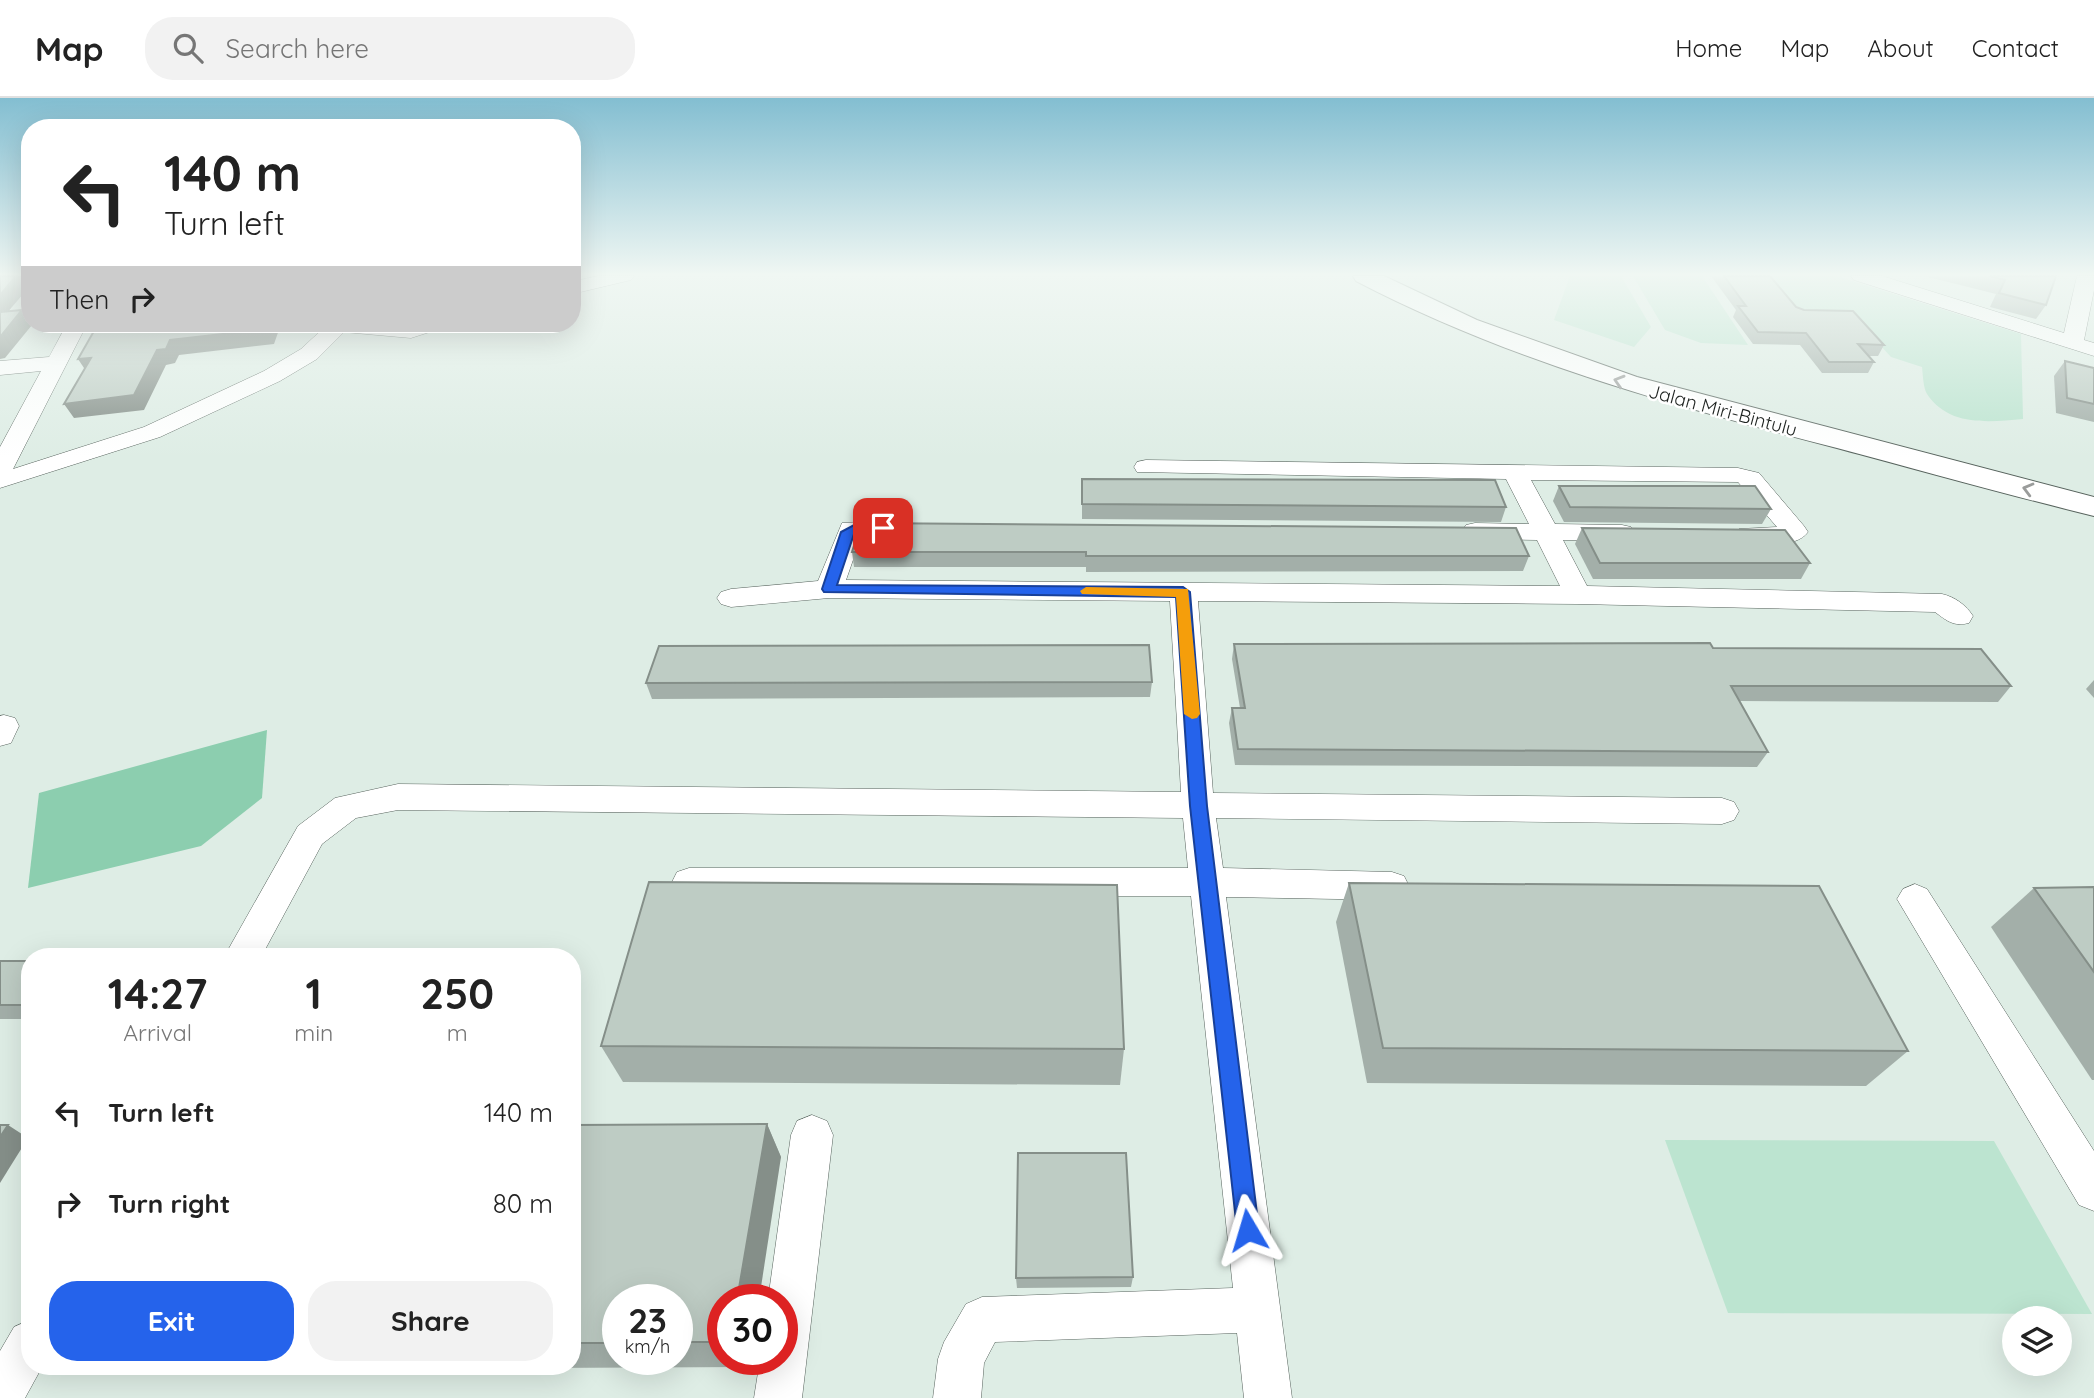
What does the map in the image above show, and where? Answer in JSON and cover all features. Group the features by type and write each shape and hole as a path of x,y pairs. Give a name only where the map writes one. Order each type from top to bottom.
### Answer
{"highway":[{"name":"Jalan Miri-Bintulu","path":"1497,337 1574,367 1681,400 2094,507"},
{"name":"Jalan Miri-Bintulu","path":"1551,337 1601,355 1745,394 2094,480"}],"street":[{"path":"0,470 70,337"},
{"path":"0,481 152,432 272,376 309,354 327,337"},
{"path":"2048,337 2094,350"},
{"path":"2071,344 2073,337"},
{"path":"0,368 55,363"},
{"path":"1146,467 1738,475 1750,478 1795,532 1788,535 1720,534"},
{"path":"1514,470 1577,596"},
{"path":"829,589 851,529 924,528"},
{"path":"1447,531 1652,533"},
{"path":"731,598 829,589 1577,596 1942,603 1959,617"},
{"path":"1183,592 1198,806 1268,1398"},
{"path":"247,948 310,835 346,807 398,797 1722,811"},
{"path":"690,882 1207,882 1426,886"},
{"path":"1915,899 2094,1190"},
{"path":"778,1398 811,1135"},
{"path":"957,1398 961,1359 982,1320 1258,1310"},
{"path":"0,1396 21,1359"}],"shaded area":[{"path":"1603,337 1643,337 1634,347"},
{"path":"1683,337 1742,337 1748,345 1701,343"},
{"path":"1872,337 2021,337 2023,419 1970,420 1947,412 1936,405 1927,394 1922,367 1891,357"},
{"path":"267,730 262,798 201,846 28,888 39,793"},
{"path":"1665,1140 1994,1141 2092,1314 2072,1314 2072,1306 2002,1306 2002,1314 1728,1313"}],"building":[{"path":"91,337 199,337 170,340 166,349 157,350 134,395 64,404 91,358 78,359"},
{"path":"1809,337 1876,337 1884,345 1858,344 1874,362 1829,362"},
{"path":"2065,361 2094,368 2094,404 2067,398"},
{"path":"1082,479 1495,480 1506,507 1082,504"},
{"path":"1559,486 1755,486 1771,509 1570,507"},
{"path":"861,523 1516,528 1529,556 1086,556 1086,552 852,552"},
{"path":"1582,528 1785,530 1810,563 1600,563"},
{"path":"1710,643 1713,648 1981,649 2011,686 1731,686 1768,752 1238,749 1232,708 1245,708 1234,644"},
{"path":"1149,645 1152,682 646,683 659,646"},
{"path":"649,882 1117,885 1124,1049 601,1046"},
{"path":"1349,883 1819,886 1908,1051 1383,1048"},
{"path":"2094,887 2094,972 2034,888"},
{"path":"0,961 21,961 21,1005 0,1005"},
{"path":"767,1124 740,1284 707,1284 707,1342 693,1342 693,1284 602,1284 602,1343 581,1343 581,1125"},
{"path":"0,1125 8,1125 0,1137"},
{"path":"1018,1153 1126,1153 1133,1277 1016,1278"}],"slow traffic":[{"path":"1086,591 1183,592 1192,714"}],"route":[{"path":"883,528 856,528 848,532 829,589 1183,592 1198,806 1248,1230"}]}
